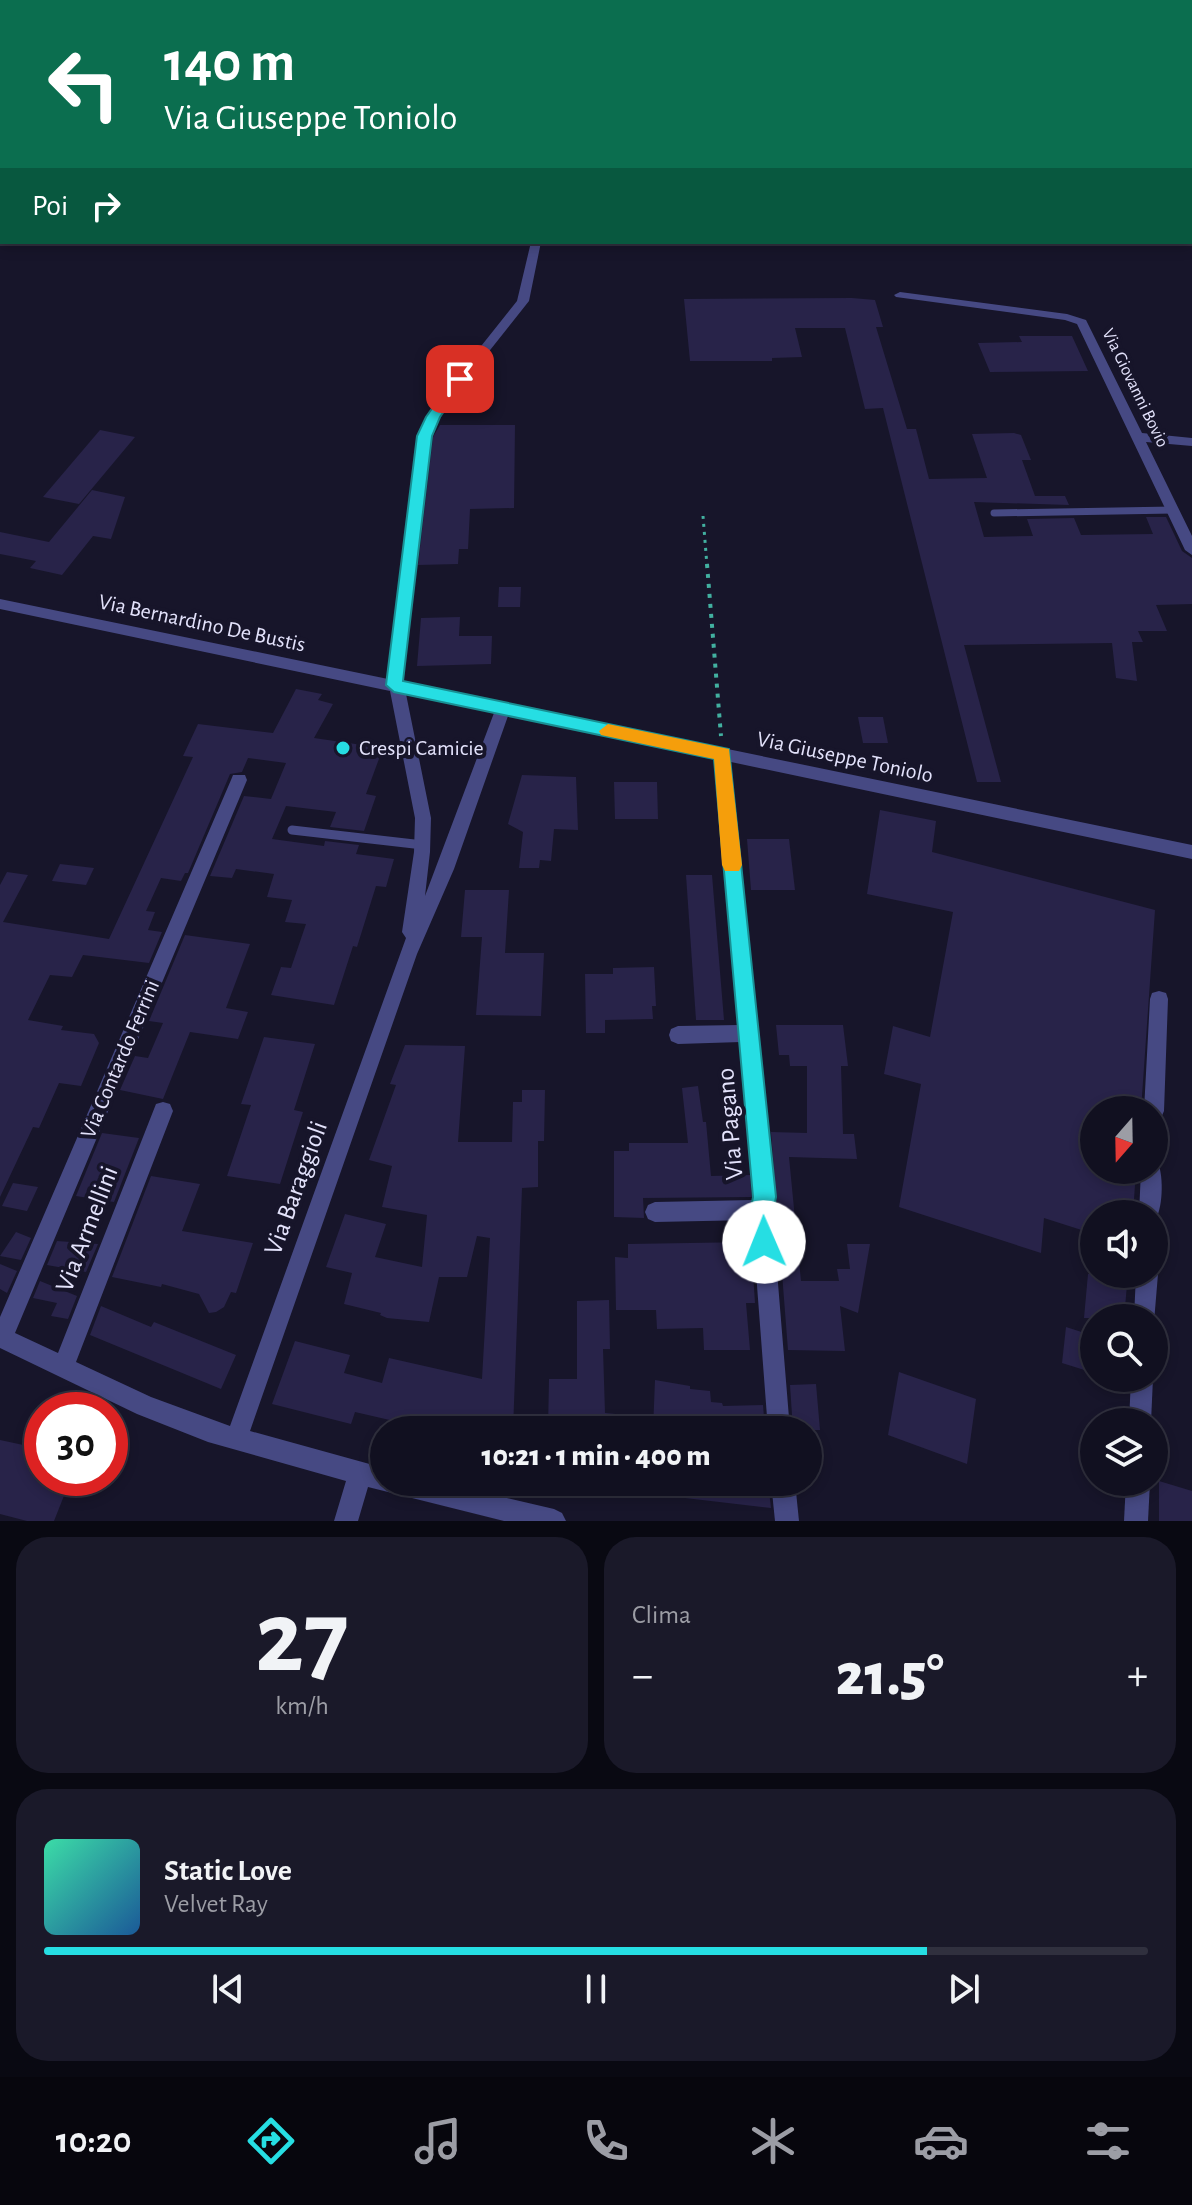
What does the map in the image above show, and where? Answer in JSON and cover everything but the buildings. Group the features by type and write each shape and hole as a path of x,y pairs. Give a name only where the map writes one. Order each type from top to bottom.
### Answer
{"street":[{"name":"Via Baraggioli","path":"408,954 423,845 420,805 402,704 394,685 424,436 453,388 523,301 536,244"},
{"name":"Via Giovanni Bovio","path":"900,295 1067,317 1082,322 1192,550"},
{"path":"1138,437 1192,442"},
{"name":"Via Bernardino De Bustis","path":"0,604 394,685"},
{"name":"Via Giuseppe Toniolo","path":"394,685 1192,852"},
{"name":"Via Baraggioli","path":"236,1440 408,954 445,869 503,709"},
{"name":"Via Pagano","path":"722,754 765,1197 762,1210 778,1416"},
{"name":"Via Contardo Ferrini","path":"239,780 1,1338 166,1415 236,1440 370,1477"},
{"path":"1155,1096 1159,999"},
{"path":"678,1035 750,1033"},
{"name":"Via Armellini","path":"63,1367 163,1111"},
{"name":"Via Pagano","path":"655,1212 762,1210"},
{"path":"346,1521 360,1475"},
{"path":"449,1496 554,1521"},
{"path":"784,1496 787,1521"},
{"path":"1136,1521 1137,1496"}],"lane":[{"path":"994,513 1173,510"},
{"path":"292,830 423,845"}],"path":[{"path":"703,516 722,754"}],"slow traffic":[{"path":"608,731 722,754 732,865"}],"place":[{"name":"Crespi Camicie","path":"343,748"}],"route":[{"path":"460,379 433,417 424,436 394,685 722,754 765,1197 762,1210 764,1242"}]}
